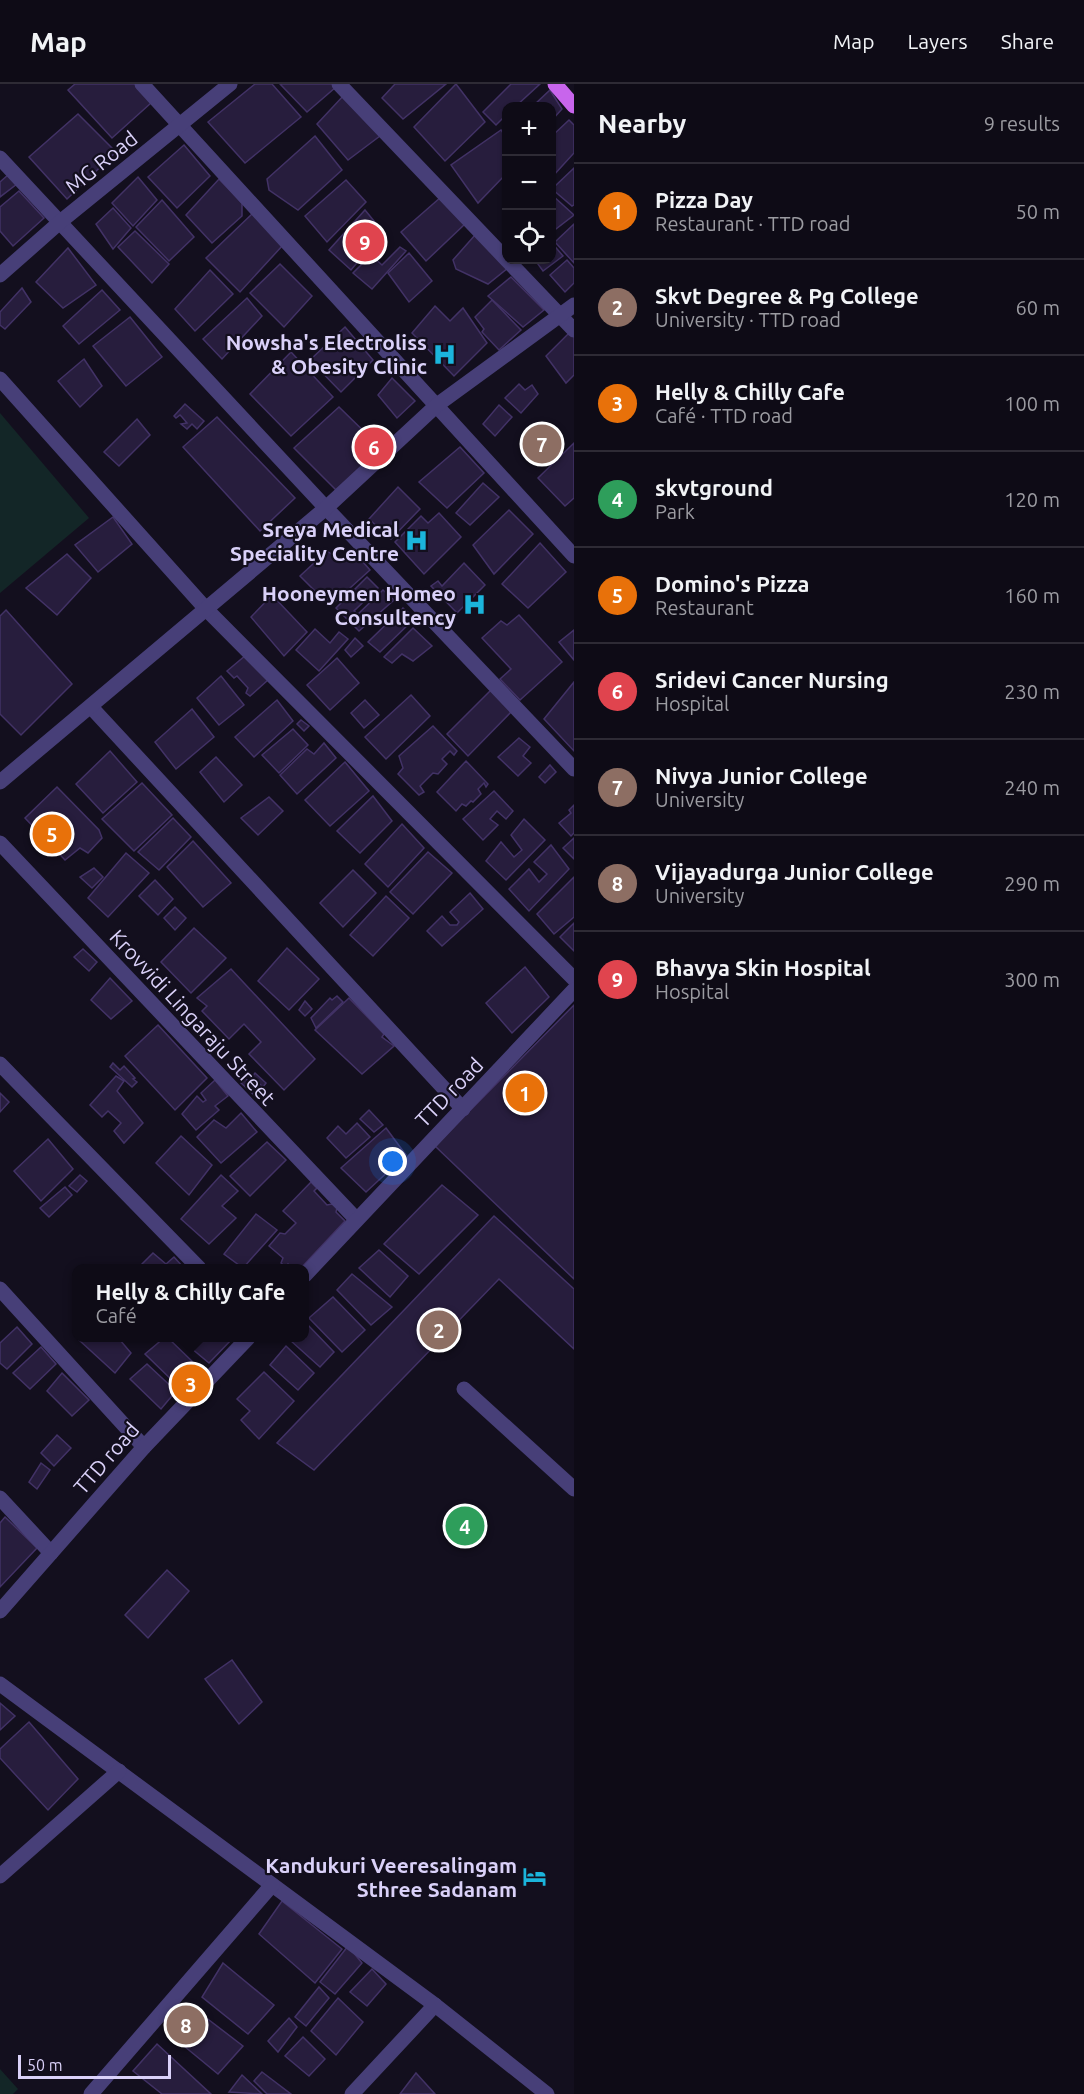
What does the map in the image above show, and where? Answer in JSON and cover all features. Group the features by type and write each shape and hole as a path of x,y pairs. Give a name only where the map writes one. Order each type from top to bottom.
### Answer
{"main road":[{"path":"555,84 574,106"}],"street":[{"path":"142,84 574,556"},
{"name":"MG Road","path":"0,275 60,222 180,127 230,84"},
{"path":"339,84 502,254"},
{"path":"0,158 326,508 574,769"},
{"path":"512,264 574,330"},
{"path":"0,782 326,508 436,405 574,305"},
{"path":"0,379 206,609 574,979"},
{"path":"91,707 463,1109"},
{"name":"Krovvidi Lingaraju Street","path":"0,843 356,1219"},
{"name":"TTD road","path":"309,1271 574,990"},
{"path":"0,1064 194,1264"},
{"path":"0,1289 144,1447"},
{"name":"TTD road","path":"0,1611 144,1447 244,1342"},
{"path":"464,1389 574,1489"},
{"path":"0,1498 51,1553"},
{"path":"0,1684 435,2005 547,2094"},
{"path":"0,1876 118,1771"},
{"path":"91,2094 272,1885"},
{"path":"352,2094 435,2005"}],"green space":[{"path":"0,413 89,518 0,593"},
{"path":"0,2069 18,2089 13,2094 0,2094"}],"building":[{"path":"75,84 135,84 151,103 112,138 68,90"},
{"path":"255,84 272,84 301,117 245,163 208,122"},
{"path":"280,84 333,84 336,87 307,112"},
{"path":"395,84 446,84 403,119 382,98"},
{"path":"456,84 485,122 445,161 414,127"},
{"path":"511,84 540,84 520,102 502,102 502,119 496,125 483,112"},
{"path":"550,90 562,109 556,116 556,102 537,102"},
{"path":"344,95 380,136 348,160 317,124"},
{"path":"78,114 116,152 67,199 29,157"},
{"path":"569,120 574,125 574,153 556,173 556,156 556,132"},
{"path":"502,131 502,178 478,203 451,165"},
{"path":"315,136 342,170 298,210 269,190 267,179"},
{"path":"184,145 210,176 177,208 148,177"},
{"path":"574,168 574,205 572,206 556,192 556,185"},
{"path":"8,175 17,184 0,197 0,182"},
{"path":"138,177 157,200 133,226 112,203"},
{"path":"219,179 242,203 242,216 212,243 186,215"},
{"path":"346,180 366,202 327,242 305,216"},
{"path":"19,191 44,218 13,246 0,231 0,207"},
{"path":"441,197 465,224 426,261 401,232"},
{"path":"556,199 574,215 556,229"},
{"path":"162,200 194,237 169,261 136,227"},
{"path":"113,208 131,228 113,249 96,224"},
{"path":"365,210 383,232 351,270 329,250"},
{"path":"253,213 283,245 240,292 206,258"},
{"path":"574,224 574,263 556,243"},
{"path":"135,231 169,264 152,283 118,247"},
{"path":"475,235 508,268 488,284 456,269 453,260"},
{"path":"400,247 406,251 372,289 353,273 371,255 382,265"},
{"path":"68,248 96,285 63,308 36,282"},
{"path":"556,248 563,256 556,261"},
{"path":"409,253 432,281 409,302 388,273"},
{"path":"567,260 574,268 574,283 565,292 550,275"},
{"path":"280,264 312,296 284,327 250,293"},
{"path":"538,264 552,264 543,271"},
{"path":"210,270 233,294 195,331 175,309"},
{"path":"511,277 544,310 523,327 488,296"},
{"path":"22,288 31,302 5,329 0,325 0,312"},
{"path":"102,290 120,310 79,344 63,326"},
{"path":"247,298 262,316 222,359 203,339"},
{"path":"492,300 521,330 499,350 482,332 484,329 475,317"},
{"path":"435,306 450,321 463,308 487,343 454,376 412,333"},
{"path":"130,317 162,357 126,386 93,346"},
{"path":"345,327 373,360 341,392 310,360"},
{"path":"570,332 574,337 574,375 566,383 546,356"},
{"path":"291,352 333,397 291,436 250,394"},
{"path":"84,359 102,386 80,407 58,381"},
{"path":"392,378 415,401 397,418 378,395"},
{"path":"519,384 525,390 532,385 538,394 521,413 505,398"},
{"path":"185,404 204,421 197,429 192,424 187,429 181,424 187,423 180,415 176,418 174,416"},
{"path":"499,405 512,417 495,436 483,424"},
{"path":"339,407 381,448 338,492 294,448"},
{"path":"217,417 295,498 260,531 183,447"},
{"path":"137,419 150,435 119,466 104,452"},
{"path":"574,443 574,498 565,506 538,478"},
{"path":"460,447 484,473 447,508 419,482"},
{"path":"483,483 499,497 470,525 456,513"},
{"path":"398,487 420,509 391,539 369,519"},
{"path":"509,510 533,534 494,574 473,545"},
{"path":"439,513 461,537 424,574 395,542 421,516 428,523"},
{"path":"113,517 132,544 98,572 75,545"},
{"path":"540,543 566,572 528,608 502,584"},
{"path":"327,551 336,557 348,559 354,552 370,570 330,606 300,576"},
{"path":"67,554 91,578 57,615 26,588"},
{"path":"464,563 485,585 457,613 431,586 438,581 442,586"},
{"path":"367,577 378,588 354,611 358,614 383,590 394,600 359,631 336,608"},
{"path":"272,595 307,632 284,656 251,617"},
{"path":"403,608 415,618 380,652 368,642"},
{"path":"6,610 72,684 21,735 0,714 0,616"},
{"path":"519,615 562,662 520,700 500,679 511,669 482,638 501,621 507,625"},
{"path":"413,628 432,646 413,661 402,654 392,663 384,657"},
{"path":"315,629 330,643 339,632 348,639 319,671 296,650"},
{"path":"574,630 574,660 559,642"},
{"path":"355,638 363,646 351,657 345,650"},
{"path":"246,655 268,680 250,696 246,693 248,688 237,676 234,678 227,671"},
{"path":"337,658 359,683 330,710 307,685"},
{"path":"221,676 244,705 219,725 197,698"},
{"path":"574,682 574,751 544,719"},
{"path":"493,688 514,709 468,756 447,734"},
{"path":"411,695 430,716 386,759 365,737"},
{"path":"277,700 293,721 254,757 235,737"},
{"path":"365,700 379,715 364,728 351,713"},
{"path":"192,709 214,737 176,769 155,742"},
{"path":"301,720 309,726 304,731 297,724"},
{"path":"433,726 457,751 454,755 450,751 442,759 447,764 438,774 433,773 420,786 424,792 419,795 398,774 403,768 399,756"},
{"path":"293,729 308,745 279,773 262,755"},
{"path":"519,738 530,747 523,756 531,763 518,776 498,757"},
{"path":"324,743 336,758 297,794 280,775 307,749 314,754"},
{"path":"110,751 137,782 103,813 76,784"},
{"path":"216,757 242,785 224,802 200,772"},
{"path":"466,761 488,784 486,787 484,783 478,789 481,794 473,802 471,801 466,806 462,804 456,811 437,792"},
{"path":"345,762 369,791 330,826 305,800"},
{"path":"550,765 556,772 545,783 539,777"},
{"path":"142,783 172,815 134,851 102,819"},
{"path":"57,787 99,830 102,838 88,853 80,848 65,860 25,818"},
{"path":"494,791 513,811 506,819 497,811 490,819 498,825 483,840 463,819"},
{"path":"373,796 392,821 360,853 337,831"},
{"path":"269,797 283,811 258,835 241,818"},
{"path":"574,805 574,833 571,836 559,823 571,813 569,810"},
{"path":"173,818 191,837 159,870 138,852"},
{"path":"524,819 545,840 506,880 486,861 501,842 514,857 522,850 511,835"},
{"path":"402,824 424,848 388,887 365,864"},
{"path":"574,838 574,859 563,848"},
{"path":"193,841 231,883 203,907 167,867"},
{"path":"551,845 569,869 529,911 509,889 529,869 539,882 547,874 534,862"},
{"path":"428,852 452,873 413,914 390,892"},
{"path":"126,853 149,873 108,917 88,898"},
{"path":"94,868 103,877 92,888 80,877"},
{"path":"353,870 376,893 343,927 320,903"},
{"path":"574,877 574,917 554,934 537,914"},
{"path":"155,880 173,899 158,915 139,896"},
{"path":"470,893 483,909 442,946 427,931 442,916 450,925 457,925 459,922 450,912"},
{"path":"386,896 409,918 373,956 350,935"},
{"path":"175,907 186,918 175,930 164,918"},
{"path":"574,923 574,951 560,937"},
{"path":"194,928 226,958 191,993 161,962"},
{"path":"287,948 319,979 289,1010 258,981"},
{"path":"83,949 97,962 89,971 74,957"},
{"path":"525,967 549,997 512,1033 486,1003"},
{"path":"231,969 315,1059 284,1090 249,1054 261,1042 244,1024 229,1039 202,1011 207,1006 197,998"},
{"path":"110,978 132,1001 111,1019 91,1000"},
{"path":"337,996 343,1002 316,1028 311,1018 330,998 332,1000"},
{"path":"349,998 384,1034 382,1037 394,1046 362,1074 315,1030"},
{"path":"305,1001 312,1009 305,1016 299,1010"},
{"path":"574,1005 574,1279 435,1146"},
{"path":"158,1025 207,1078 175,1110 125,1056"},
{"path":"113,1063 120,1070 124,1066 135,1078 133,1079 137,1082 132,1087 110,1067"},
{"path":"255,1073 266,1083 263,1087 252,1077"},
{"path":"116,1076 124,1081 117,1091 143,1123 124,1143 114,1131 121,1123 108,1111 102,1117 90,1105"},
{"path":"245,1078 258,1090 254,1095 241,1083"},
{"path":"215,1080 228,1096 215,1106 219,1110 196,1130 182,1114 197,1096 203,1102 206,1100 201,1093"},
{"path":"0,1093 9,1102 0,1112"},
{"path":"369,1110 383,1125 374,1132 360,1119"},
{"path":"241,1113 257,1132 221,1163 197,1137 214,1120 226,1128"},
{"path":"357,1123 370,1137 346,1158 327,1138 338,1126 346,1134"},
{"path":"386,1128 406,1155 366,1192 341,1168"},
{"path":"181,1136 212,1165 189,1195 156,1163"},
{"path":"48,1139 73,1169 41,1201 14,1171"},
{"path":"267,1142 286,1160 250,1196 230,1176"},
{"path":"80,1175 87,1181 77,1192 69,1186"},
{"path":"221,1175 238,1191 222,1206 236,1218 209,1244 181,1219"},
{"path":"311,1182 317,1188 314,1191 327,1205 332,1204 337,1208 336,1212 345,1221 305,1264 282,1264 283,1258 269,1246 280,1233 285,1234 296,1223 283,1211"},
{"path":"442,1185 478,1215 419,1274 384,1244"},
{"path":"65,1187 72,1195 49,1217 40,1208"},
{"path":"256,1214 277,1230 247,1264 238,1264 224,1254"},
{"path":"494,1216 574,1289 574,1349 499,1279 314,1470 277,1443"},
{"path":"379,1250 408,1276 390,1297 359,1268"},
{"path":"153,1253 166,1264 142,1264"},
{"path":"174,1257 180,1264 166,1264"},
{"path":"352,1274 392,1307 371,1325 337,1290"},
{"path":"333,1297 365,1330 342,1352 309,1318"},
{"path":"309,1326 334,1352 320,1367 292,1342 309,1342"},
{"path":"17,1327 32,1344 7,1369 0,1363 0,1343"},
{"path":"81,1342 122,1342 131,1353 115,1373"},
{"path":"159,1342 172,1342 198,1367 178,1386 145,1354"},
{"path":"184,1342 229,1342 209,1363"},
{"path":"286,1346 314,1373 298,1390 270,1365"},
{"path":"41,1347 56,1364 30,1389 13,1373"},
{"path":"147,1364 176,1391 161,1409 130,1379"},
{"path":"264,1372 294,1401 259,1439 241,1420 250,1411 237,1399"},
{"path":"62,1373 89,1400 72,1416 47,1391"},
{"path":"57,1435 71,1448 54,1466 41,1453"},
{"path":"41,1463 50,1470 37,1489 29,1482"},
{"path":"5,1517 37,1548 0,1587 0,1523"},
{"path":"167,1570 189,1591 148,1638 125,1615"},
{"path":"232,1660 262,1702 239,1724 205,1679"},
{"path":"0,1703 15,1716 0,1730"},
{"path":"29,1722 78,1779 48,1810 0,1758 0,1749"},
{"path":"282,1901 342,1949 315,1983 259,1934"},
{"path":"348,1946 362,1963 335,1994 320,1982"},
{"path":"223,1963 274,2005 248,2034 202,1997"},
{"path":"372,1969 386,1984 367,2006 350,1992"},
{"path":"319,1987 329,1998 306,2026 295,2017"},
{"path":"338,1998 363,2022 336,2055 311,2031"},
{"path":"196,2010 243,2046 218,2074 173,2037"},
{"path":"289,2018 297,2027 278,2052 268,2041"},
{"path":"303,2037 325,2059 309,2076 285,2056"},
{"path":"157,2044 211,2094 162,2094 133,2071"},
{"path":"262,2072 291,2094 267,2094 254,2081"},
{"path":"416,2073 435,2094 400,2094"},
{"path":"242,2075 262,2094 229,2092"}],"place":[{"name":"Bhavya Skin Hospital","path":"365,242"},
{"name":"Nowsha's Electroliss & Obesity Clinic","path":"445,354"},
{"name":"Nivya Junior College","path":"542,444"},
{"name":"Sridevi Cancer Nursing","path":"374,447"},
{"name":"Sreya Medical Speciality Centre","path":"417,541"},
{"name":"Hooneymen Homeo Consultency","path":"474,605"},
{"name":"Domino's Pizza","path":"52,834"},
{"name":"Pizza Day","path":"525,1093"},
{"name":"Skvt Degree & Pg College","path":"439,1330"},
{"name":"Helly & Chilly Cafe","path":"191,1384"},
{"name":"skvtground","path":"465,1526"},
{"name":"Kandukuri Veeresalingam Sthree Sadanam","path":"535,1877"},
{"name":"Vijayadurga Junior College","path":"186,2025"}]}
